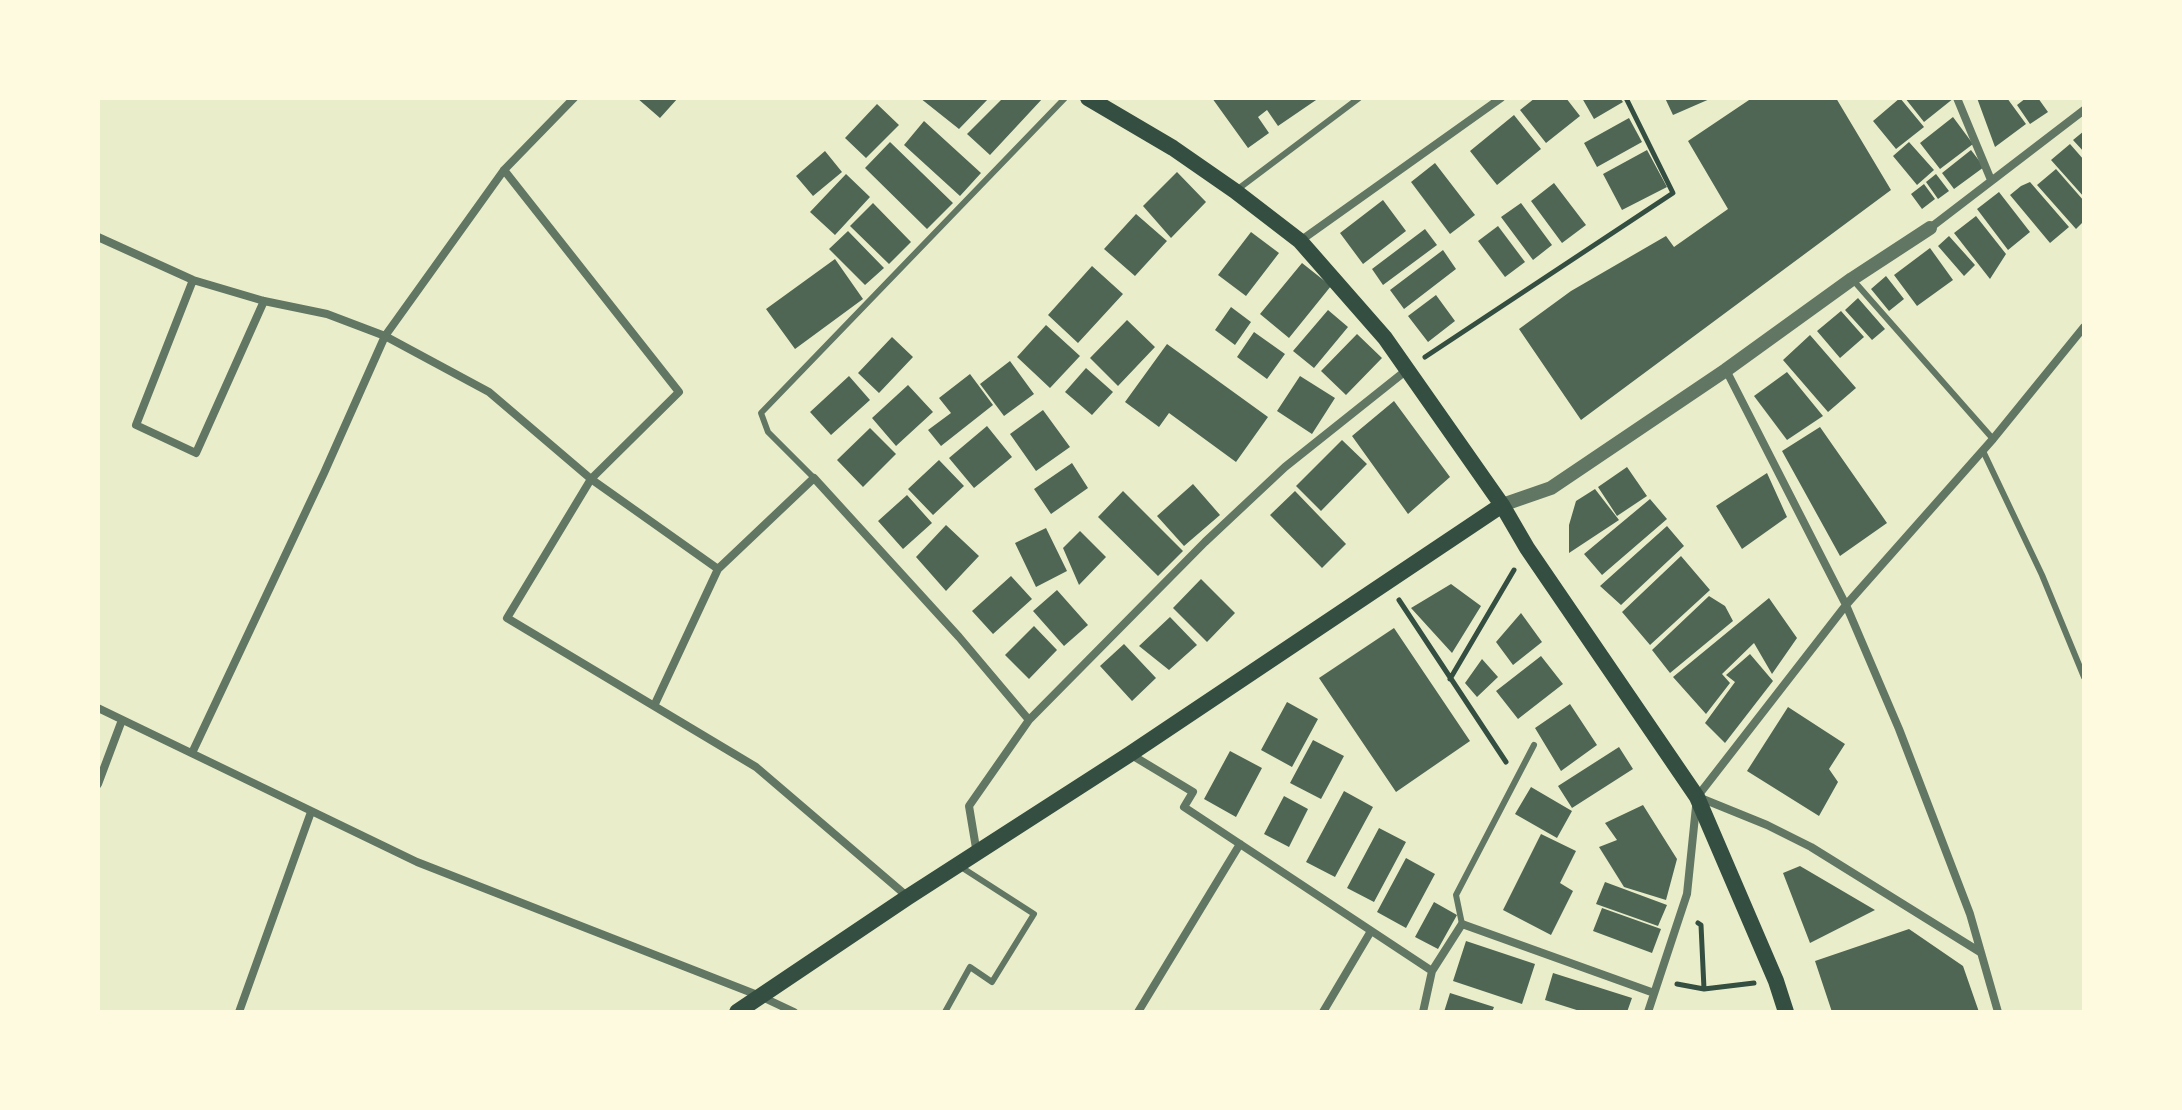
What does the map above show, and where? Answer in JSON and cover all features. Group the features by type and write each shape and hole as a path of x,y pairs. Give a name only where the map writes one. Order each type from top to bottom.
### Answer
{"main road":[{"path":"1088,98 1173,148 1300,241 1408,368 1697,797 1776,981 1786,1012"},
{"path":"737,1012 1502,505"}],"street":[{"path":"192,753 385,336 504,170 574,98"},
{"path":"1300,241 1501,98"},
{"path":"1957,98 1991,180"},
{"path":"1502,505 1551,488 1726,370 1852,279 1930,228 2084,110"},
{"path":"504,170 679,392 591,479 507,618 756,767 908,897"},
{"path":"98,237 193,280 264,301 327,314 385,336 489,392 591,479 718,569"},
{"path":"193,280 136,425 196,453 264,301"},
{"path":"1648,1012 1687,894 1697,797 1846,605 1983,451 2084,327"},
{"path":"977,855 969,806 1029,720 1205,542 1285,467 1408,368"},
{"path":"1726,370 1846,605 1970,914 1998,1012"},
{"path":"654,706 718,569 814,478 959,637 1029,720"},
{"path":"98,708 417,862 794,1012"},
{"path":"98,784 122,720"},
{"path":"1130,754 1193,792 1184,807 1432,971"},
{"path":"1697,797 1767,825 1811,847 1980,952"},
{"path":"239,1012 311,812"},
{"path":"1138,1012 1240,844"},
{"path":"1423,1012 1432,971 1462,924 1654,993"},
{"path":"1323,1012 1371,931"}],"lane":[{"path":"814,478 768,432 761,413 1065,98"},
{"path":"1235,191 1359,98"},
{"path":"1852,279 1993,439"},
{"path":"1983,451 2042,575 2084,677"},
{"path":"1462,924 1456,895 1534,745"},
{"path":"945,1012 970,967 992,982 1034,914 959,866"}],"path":[{"path":"1408,368 1673,193 1626,98"},
{"path":"1450,679 1527,548"},
{"path":"1387,582 1517,778"},
{"path":"1680,913 1701,925 1704,989"},
{"path":"1654,993 1675,984 1704,989 1776,981"}],"building":[{"path":"637,98 678,98 660,118"},
{"path":"920,98 989,98 959,129"},
{"path":"1003,98 1043,98 990,155 967,134"},
{"path":"1212,98 1319,98 1278,126 1267,110 1258,117 1269,133 1248,148"},
{"path":"1535,98 1566,98 1580,116 1546,143 1520,110"},
{"path":"1582,98 1620,98 1623,102 1594,119"},
{"path":"1665,98 1712,98 1673,115"},
{"path":"1752,98 1836,98 1891,190 1581,420 1519,329 1571,291 1666,236 1674,247 1728,209 1688,141"},
{"path":"1900,98 1924,127 1896,149 1873,121"},
{"path":"1905,98 1954,98 1924,122"},
{"path":"1977,98 2007,98 2026,124 1995,147"},
{"path":"2026,98 2038,98 2048,112 2030,124 2017,105"},
{"path":"877,104 899,125 866,158 845,138"},
{"path":"1514,115 1541,149 1497,185 1470,151"},
{"path":"1953,117 1973,144 1940,169 1920,143"},
{"path":"1629,118 1642,142 1597,167 1584,143"},
{"path":"924,121 981,173 960,196 904,145"},
{"path":"2084,131 2084,152 2073,140"},
{"path":"890,142 953,203 927,229 865,168"},
{"path":"1909,142 1934,170 1917,185 1893,156"},
{"path":"2070,144 2084,160 2084,197 2051,160"},
{"path":"1647,150 1667,187 1622,210 1603,174"},
{"path":"1971,150 1984,167 1954,189 1942,173"},
{"path":"825,151 842,172 813,196 796,176"},
{"path":"1435,163 1475,215 1450,234 1411,182"},
{"path":"2056,169 2084,201 2084,221 2076,229 2037,185"},
{"path":"1177,172 1206,202 1171,238 1143,206"},
{"path":"846,174 870,197 835,235 810,212"},
{"path":"1936,174 1949,191 1938,199 1926,182"},
{"path":"2030,182 2069,227 2050,243 2010,195"},
{"path":"1554,183 1586,225 1562,243 1531,201"},
{"path":"1924,184 1935,199 1922,209 1911,194"},
{"path":"1999,192 2030,232 2008,250 1977,209"},
{"path":"1383,200 1406,231 1363,264 1340,233"},
{"path":"873,203 911,242 889,264 850,226"},
{"path":"1521,203 1552,245 1533,260 1501,217"},
{"path":"1136,214 1167,241 1135,276 1104,249"},
{"path":"1976,216 2006,254 1990,279 1954,233"},
{"path":"1498,226 1525,262 1505,277 1478,241"},
{"path":"1425,229 1437,245 1383,285 1372,269"},
{"path":"848,231 884,268 865,285 829,249"},
{"path":"1251,232 1279,253 1246,296 1218,275"},
{"path":"1949,236 1975,265 1964,276 1938,246"},
{"path":"1930,248 1953,280 1917,306 1894,275"},
{"path":"1443,250 1456,269 1404,309 1390,290"},
{"path":"835,259 863,299 795,349 766,309"},
{"path":"1302,263 1331,286 1289,338 1260,314"},
{"path":"1092,266 1123,294 1078,343 1048,315"},
{"path":"1886,276 1904,299 1889,311 1871,289"},
{"path":"1436,295 1455,321 1428,342 1408,316"},
{"path":"1858,298 1885,329 1872,340 1845,310"},
{"path":"1231,307 1251,322 1235,345 1215,330"},
{"path":"1328,310 1348,327 1314,368 1293,351"},
{"path":"1841,311 1864,337 1840,358 1817,331"},
{"path":"1127,320 1155,347 1118,386 1090,358"},
{"path":"1046,325 1080,356 1050,388 1017,357"},
{"path":"1254,332 1285,354 1267,379 1237,357"},
{"path":"1357,334 1382,358 1346,395 1321,371"},
{"path":"1810,335 1856,388 1828,412 1783,360"},
{"path":"892,337 913,357 879,393 858,373"},
{"path":"1167,344 1268,417 1236,462 1169,413 1159,427 1125,402"},
{"path":"1010,361 1034,394 1004,416 980,384"},
{"path":"1086,368 1113,392 1092,415 1065,392"},
{"path":"1787,372 1823,416 1787,440 1754,396"},
{"path":"970,374 993,405 941,446 928,430 951,413 939,398"},
{"path":"849,376 870,400 831,435 810,412"},
{"path":"1300,376 1335,398 1312,434 1277,411"},
{"path":"908,385 933,412 896,446 872,418"},
{"path":"1394,401 1450,477 1408,514 1352,436"},
{"path":"1043,410 1070,447 1036,471 1010,434"},
{"path":"987,426 1012,457 974,488 949,458"},
{"path":"1820,427 1887,523 1840,556 1782,451"},
{"path":"870,428 896,454 863,487 837,460"},
{"path":"1342,440 1367,464 1321,511 1296,486"},
{"path":"939,460 964,486 933,515 908,489"},
{"path":"1072,463 1088,488 1051,514 1034,489"},
{"path":"1627,467 1647,496 1617,516 1598,487"},
{"path":"1767,473 1787,517 1742,549 1716,506"},
{"path":"1193,484 1220,515 1184,546 1157,516"},
{"path":"1595,489 1619,520 1569,553 1569,525 1576,501"},
{"path":"1123,491 1183,551 1158,576 1098,517"},
{"path":"1295,491 1346,544 1322,568 1270,515"},
{"path":"907,495 932,523 903,549 878,521"},
{"path":"1650,499 1667,519 1602,575 1584,554"},
{"path":"946,525 979,556 946,591 916,557"},
{"path":"1667,526 1684,546 1621,605 1600,586"},
{"path":"1046,528 1067,571 1036,587 1015,543"},
{"path":"1080,531 1106,557 1079,585 1063,548"},
{"path":"1681,556 1710,590 1650,645 1622,612"},
{"path":"1011,576 1032,599 993,634 972,611"},
{"path":"1201,579 1235,613 1207,642 1173,608"},
{"path":"1451,584 1481,606 1452,653 1411,608"},
{"path":"1057,590 1088,625 1064,646 1033,611"},
{"path":"1709,596 1725,606 1733,621 1670,673 1652,650"},
{"path":"1769,598 1797,638 1772,674 1754,643 1722,674 1730,683 1706,714 1673,677"},
{"path":"1521,613 1542,642 1513,665 1496,642"},
{"path":"1170,617 1197,645 1169,670 1139,646"},
{"path":"1034,626 1057,650 1029,679 1005,655"},
{"path":"1394,628 1470,741 1396,792 1319,678"},
{"path":"1124,644 1156,678 1132,701 1100,666"},
{"path":"1750,654 1773,681 1725,743 1705,723 1735,682 1726,675"},
{"path":"1541,656 1563,684 1518,719 1496,691"},
{"path":"1482,659 1498,677 1477,697 1465,683"},
{"path":"1287,702 1318,719 1292,767 1261,750"},
{"path":"1570,704 1597,745 1561,771 1535,728"},
{"path":"1788,707 1845,744 1829,769 1838,782 1819,816 1747,771"},
{"path":"1313,740 1344,756 1321,799 1290,783"},
{"path":"1619,747 1633,769 1572,808 1558,786"},
{"path":"1230,751 1262,768 1236,817 1204,799"},
{"path":"1531,787 1572,811 1557,838 1515,814"},
{"path":"1344,791 1373,807 1335,877 1306,862"},
{"path":"1284,796 1308,809 1289,847 1264,834"},
{"path":"1643,805 1677,859 1666,900 1624,887 1599,847 1617,840 1605,823"},
{"path":"1379,828 1406,842 1374,902 1347,888"},
{"path":"1541,834 1576,851 1560,883 1573,891 1551,935 1503,910"},
{"path":"1406,858 1435,874 1406,928 1377,912"},
{"path":"1800,866 1875,910 1810,943 1783,873"},
{"path":"1605,882 1667,905 1658,926 1596,904"},
{"path":"1434,902 1457,915 1438,949 1415,937"},
{"path":"1602,908 1661,929 1652,953 1593,931"},
{"path":"1909,929 1963,966 1979,1012 1832,1012 1815,961"},
{"path":"1466,941 1535,964 1522,1004 1453,981"},
{"path":"1553,973 1632,998 1627,1012 1583,1012 1545,1000"},
{"path":"1450,993 1494,1007 1492,1012 1444,1012"}]}
